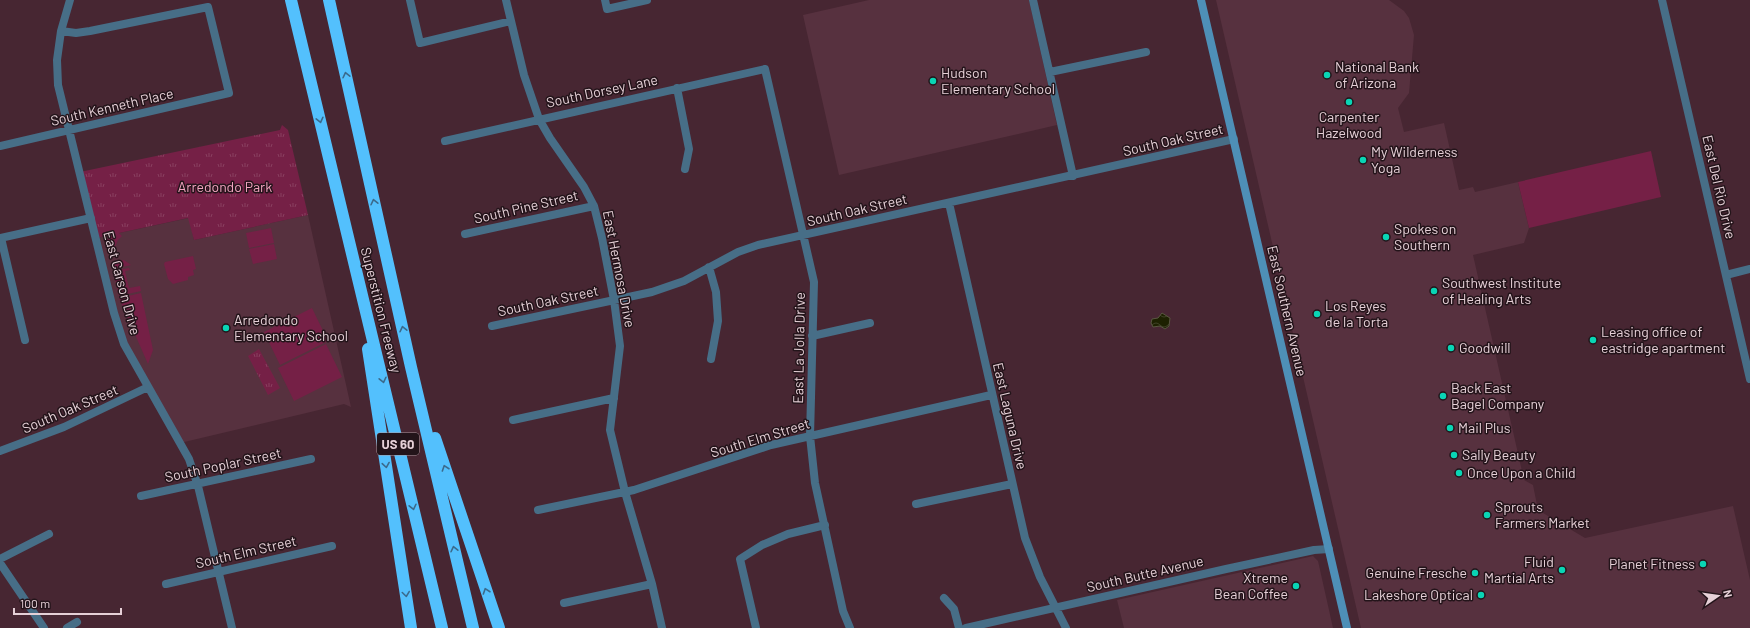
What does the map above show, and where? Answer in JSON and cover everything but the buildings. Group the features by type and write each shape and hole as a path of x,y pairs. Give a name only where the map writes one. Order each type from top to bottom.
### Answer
{"highway":[{"name":"Superstition Freeway","path":"290,0 442,628"},
{"name":"Superstition Freeway","path":"330,0 411,367 473,628"},
{"path":"354,261 411,628"},
{"path":"411,367 499,628"}],"main road":[{"name":"East Southern Avenue","path":"1201,0 1347,628"}],"street":[{"name":"East Carson Drive","path":"70,0 61,31 57,60 58,85 114,313 122,337 148,387 189,459 198,484 232,628"},
{"path":"410,0 420,43 511,21"},
{"name":"East Hermosa Drive","path":"506,0 524,75 539,119 550,138 584,187 594,206 602,238 614,300 620,346 610,430 625,492 652,584 662,628"},
{"path":"605,0 607,9 646,0"},
{"path":"1033,0 1073,176"},
{"name":"East Del Rio Drive","path":"1662,0 1726,275 1748,361 1750,379"},
{"name":"South Kenneth Place","path":"0,146 229,93 208,6 90,32 76,33 61,31"},
{"path":"1050,72 1146,52"},
{"name":"South Dorsey Lane","path":"446,140 765,69"},
{"name":"East La Jolla Drive","path":"765,69 814,282 810,436 815,483 843,611 850,628"},
{"path":"677,88 689,149 685,169"},
{"name":"South Oak Street","path":"492,326 652,292 684,281 738,252 758,245 1234,139"},
{"name":"East Laguna Drive","path":"949,203 1025,538 1040,577 1066,628"},
{"name":"South Pine Street","path":"465,234 594,206"},
{"path":"25,340 1,238 91,218"},
{"path":"709,267 716,292 718,321 711,359"},
{"path":"1726,275 1750,269"},
{"path":"812,336 870,323"},
{"name":"South Oak Street","path":"0,451 64,427 148,387"},
{"name":"South Elm Street","path":"538,510 625,492 711,466 771,445 992,395"},
{"path":"512,420 614,398"},
{"name":"South Poplar Street","path":"141,496 311,459"},
{"path":"916,504 1012,484"},
{"path":"756,628 740,559 762,545 788,534 825,524"},
{"path":"0,559 49,534"},
{"name":"South Elm Street","path":"166,584 332,546"},
{"name":"South Butte Avenue","path":"966,628 1226,569 1314,550 1329,549"},
{"path":"0,563 44,628"},
{"path":"564,603 652,584"},
{"path":"944,598 954,609 959,628"},
{"path":"67,628 77,622"}],"shaded area":[{"name":"Hudson Elementary School","path":"869,0 1029,0 1057,125 839,175 803,15"},
{"path":"1216,0 1389,0 1404,11 1409,18 1414,35 1409,93 1398,108 1404,132 1444,123 1459,190 1473,187 1475,192 1518,182 1529,228 1524,243 1473,255 1524,480 1533,485 1538,510 1585,538 1733,506 1750,580 1750,628 1361,628"},
{"name":"Arredondo Elementary School","path":"308,215 351,407 344,404 180,443 124,344 96,238 189,218 194,240"},
{"path":"1313,556 1318,561 1333,628 1124,628 1117,600"}],"green space":[{"name":"Arredondo Park","path":"282,125 288,130 308,215 194,240 188,218 96,238 80,172 280,130"},
{"path":"1651,151 1661,197 1529,228 1518,182"},
{"path":"271,228 274,243 249,248 246,233"},
{"path":"117,231 122,236 118,240 113,251 109,253 106,240"},
{"path":"274,244 277,259 253,264 249,249"},
{"path":"193,256 196,269 193,270 194,275 188,277 188,280 173,284 168,279 164,264 165,262"},
{"path":"124,260 131,265 113,269 112,263"},
{"path":"129,268 130,270 125,271 129,288 140,286 141,291 119,296 113,271"},
{"path":"141,293 153,350 148,364 119,298"},
{"path":"312,308 328,341 280,365 264,332"},
{"path":"326,344 342,377 294,401 278,368"},
{"path":"259,349 280,388 268,395 248,356"}],"water":[{"path":"1162,313 1170,318 1169,326 1165,329 1160,326 1153,327 1151,323 1152,319 1158,318"}],"place":[{"name":"National Bank of Arizona","path":"1327,75"},
{"name":"Hudson Elementary School","path":"933,81"},
{"name":"Carpenter Hazelwood","path":"1349,102"},
{"name":"My Wilderness Yoga","path":"1363,160"},
{"name":"Spokes on Southern","path":"1386,237"},
{"name":"Southwest Institute of Healing Arts","path":"1434,291"},
{"name":"Los Reyes de la Torta","path":"1317,314"},
{"name":"Arredondo Elementary School","path":"226,328"},
{"name":"Leasing office of eastridge apartment","path":"1593,340"},
{"name":"Goodwill","path":"1451,348"},
{"name":"Back East Bagel Company","path":"1443,396"},
{"name":"Mail Plus","path":"1450,428"},
{"name":"Sally Beauty","path":"1454,455"},
{"name":"Once Upon a Child","path":"1459,473"},
{"name":"Sprouts Farmers Market","path":"1487,515"},
{"name":"Planet Fitness","path":"1703,564"},
{"name":"Fluid Martial Arts","path":"1562,570"},
{"name":"Genuine Fresche","path":"1475,573"},
{"name":"Xtreme Bean Coffee","path":"1296,586"},
{"name":"Lakeshore Optical","path":"1481,595"}]}
